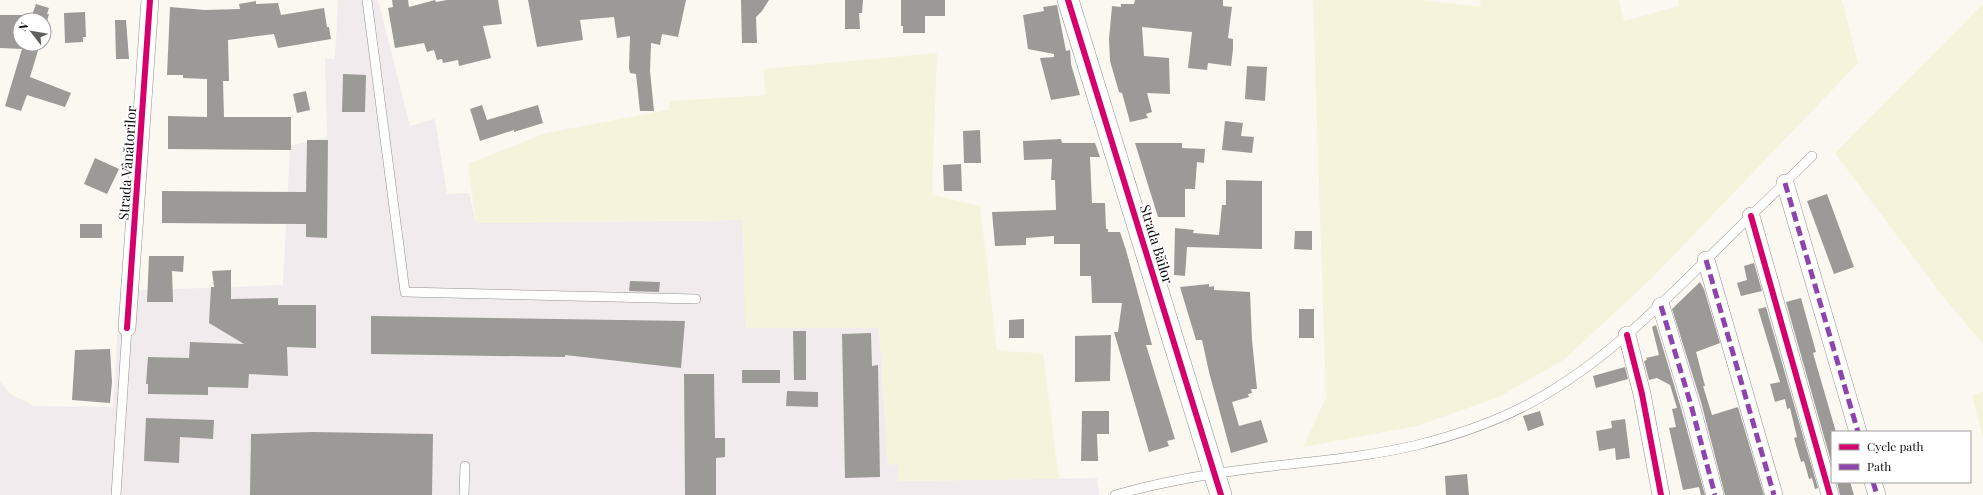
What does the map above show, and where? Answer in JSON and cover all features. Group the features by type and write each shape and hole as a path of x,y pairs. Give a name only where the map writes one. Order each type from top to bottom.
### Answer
{"street":[{"name":"Strada Vânătorilor","path":"127,328 150,0"},
{"name":"Strada Băilor","path":"1068,0 1221,495"},
{"path":"1785,182 1858,431"},
{"path":"1751,216 1830,495"},
{"path":"1706,260 1774,495"},
{"path":"1661,306 1691,405 1715,495"},
{"path":"1627,335 1642,394 1661,495"},
{"path":"1873,483 1877,495"}],"lane":[{"path":"367,0 405,292 696,299"},
{"path":"1115,495 1150,485 1215,474 1370,454 1418,444 1505,415 1534,401 1592,363 1661,306 1812,156"},
{"name":"Strada Vânătorilor","path":"116,495 127,328"},
{"path":"464,495 465,466"}],"shaded area":[{"path":"338,0 378,0 410,126 435,119 447,194 469,193 476,223 743,220 746,327 879,328 888,464 898,464 898,481 1097,478 1099,495 0,495 0,382 9,393 34,406 113,407 120,291 283,285 290,146 327,137 325,58 335,59"},
{"path":"1313,0 1423,0 1481,7 1480,0 1619,0 1624,21 1679,6 1678,0 1842,0 1858,63 1653,277 1565,359 1499,397 1417,426 1303,447 1326,398"},
{"path":"1983,4 1983,344 1944,298 1835,153"},
{"path":"937,53 932,195 980,206 997,351 1043,353 1059,479 898,481 898,464 888,465 879,328 745,328 743,220 476,223 468,164 546,133 668,110 670,101 766,95 763,69"},
{"path":"1983,391 1983,438 1972,396"}],"building":[{"path":"392,0 408,0 409,7 435,0 436,2 447,0 498,0 502,24 483,26 491,58 459,66 458,60 443,63 442,59 437,60 434,50 427,52 424,43 395,48 388,8 393,7"},
{"path":"528,0 686,0 678,37 662,34 660,45 651,43 650,71 654,111 640,111 636,74 630,73 629,68 630,36 617,38 614,17 580,20 583,40 537,47"},
{"path":"741,0 769,0 756,17 757,43 742,43"},
{"path":"845,0 863,0 862,13 859,13 860,29 845,29"},
{"path":"901,0 945,0 945,16 925,16 925,33 903,33 903,26 901,26"},
{"path":"1135,0 1223,0 1223,6 1232,7 1228,38 1233,39 1233,49 1231,66 1208,63 1207,70 1188,68 1192,32 1142,27 1144,56 1169,58 1170,94 1147,93 1152,112 1146,114 1148,118 1130,122 1122,93 1119,92 1110,61 1109,39 1112,6 1121,7 1121,4 1134,4"},
{"path":"256,1 256,4 278,3 281,15 324,8 327,27 329,27 331,39 278,48 274,34 228,40 229,81 223,81 224,117 291,117 291,150 168,149 168,116 207,117 207,79 183,78 183,75 167,75 170,7 205,10 240,9 239,4"},
{"path":"36,4 49,8 48,12 33,12"},
{"path":"1057,5 1066,51 1070,50 1071,64 1080,95 1051,100 1040,58 1054,57 1054,54 1028,49 1023,15 1044,11 1043,7"},
{"path":"85,12 86,37 83,37 83,42 65,43 64,13"},
{"path":"0,15 12,15 12,49 0,48"},
{"path":"115,20 126,20 129,59 116,59"},
{"path":"21,52 38,52 30,77 71,93 65,107 27,95 21,111 5,106"},
{"path":"1247,66 1267,67 1265,101 1245,99"},
{"path":"343,74 366,75 365,112 342,112"},
{"path":"306,91 310,110 297,113 293,94"},
{"path":"482,105 487,120 538,105 543,123 514,132 514,130 480,141 470,109"},
{"path":"1225,121 1243,123 1241,136 1254,137 1252,153 1222,150"},
{"path":"980,130 981,163 964,163 963,131"},
{"path":"1061,139 1062,143 1095,143 1100,157 1090,157 1092,203 1105,203 1106,229 1108,229 1108,232 1120,232 1126,250 1152,345 1146,345 1175,439 1167,441 1169,446 1149,452 1114,332 1118,332 1122,303 1092,303 1091,276 1080,276 1080,244 1054,244 1054,236 1026,238 1026,245 995,246 992,212 1056,210 1055,180 1051,180 1052,159 1024,160 1023,141"},
{"path":"307,140 328,140 327,238 306,237 306,224 162,223 162,191 306,192"},
{"path":"1135,143 1182,143 1182,148 1205,149 1204,163 1197,162 1195,189 1185,189 1185,217 1158,217"},
{"path":"95,158 119,169 107,194 84,184"},
{"path":"961,164 962,191 944,191 943,165"},
{"path":"1226,180 1262,181 1262,249 1187,247 1185,276 1174,275 1175,228 1194,230 1193,233 1219,235 1222,205 1226,205"},
{"path":"1827,194 1854,267 1834,274 1807,201"},
{"path":"80,224 102,224 102,238 80,238"},
{"path":"1295,231 1312,231 1312,250 1294,249"},
{"path":"149,256 184,256 183,272 172,271 173,302 147,302"},
{"path":"1754,263 1762,291 1741,296 1737,283 1747,280 1744,266"},
{"path":"231,270 231,299 278,298 278,305 316,305 316,348 287,347 288,376 249,374 248,388 208,387 208,395 148,394 148,384 146,384 148,357 189,358 190,342 244,344 209,323 211,287 214,287 212,271"},
{"path":"630,281 660,282 659,292 629,291"},
{"path":"1700,282 1704,289 1720,343 1696,352 1705,386 1703,386 1712,415 1738,407 1764,495 1725,495 1701,402 1672,309"},
{"path":"1209,284 1209,287 1214,286 1214,290 1250,292 1252,340 1257,389 1251,389 1252,393 1248,394 1249,397 1232,402 1239,426 1261,420 1268,442 1231,453 1202,340 1196,340 1180,287"},
{"path":"1801,298 1816,352 1813,353 1836,431 1831,431 1831,461 1786,302"},
{"path":"1766,307 1818,488 1815,489 1812,478 1809,479 1804,461 1801,462 1794,438 1797,437 1790,408 1787,409 1785,399 1775,402 1770,384 1780,382 1758,309"},
{"path":"1299,309 1314,309 1314,338 1299,338"},
{"path":"371,316 685,321 681,368 565,355 565,357 371,354"},
{"path":"1024,319 1024,338 1009,338 1009,320"},
{"path":"1656,325 1705,495 1701,495 1699,487 1683,490 1669,428 1676,427 1672,409 1677,408 1670,385 1657,378 1649,380 1644,361 1647,360 1646,358 1659,355 1652,327"},
{"path":"793,331 806,331 806,380 794,380"},
{"path":"871,333 872,366 878,365 880,477 845,478 842,334"},
{"path":"1111,335 1110,381 1075,382 1075,336"},
{"path":"110,349 112,382 110,403 72,400 75,350"},
{"path":"1625,367 1628,379 1596,388 1593,376"},
{"path":"742,370 780,370 780,383 742,383"},
{"path":"684,374 714,374 715,438 725,438 725,457 716,458 716,495 685,495"},
{"path":"787,391 818,392 818,407 786,406"},
{"path":"1082,411 1109,411 1109,434 1097,434 1098,461 1081,461"},
{"path":"1540,411 1544,425 1528,431 1523,416"},
{"path":"146,418 214,420 213,439 180,437 179,463 144,461"},
{"path":"1625,419 1630,458 1616,460 1615,448 1599,451 1596,431 1612,428 1611,421"},
{"path":"313,432 433,434 432,495 250,495 251,434"},
{"path":"1467,474 1469,495 1446,495 1445,476"},
{"path":"1837,483 1850,483 1854,495 1840,495"}],"marked path":[{"path":"1785,183 1858,431"},
{"path":"1706,260 1774,495"},
{"path":"1661,306 1691,405 1715,495"},
{"path":"1873,483 1877,495"}],"cycle path":[{"path":"127,328 150,0"},
{"path":"1068,0 1221,495"},
{"path":"1751,216 1830,495"},
{"path":"1627,335 1642,394 1661,495"}]}
